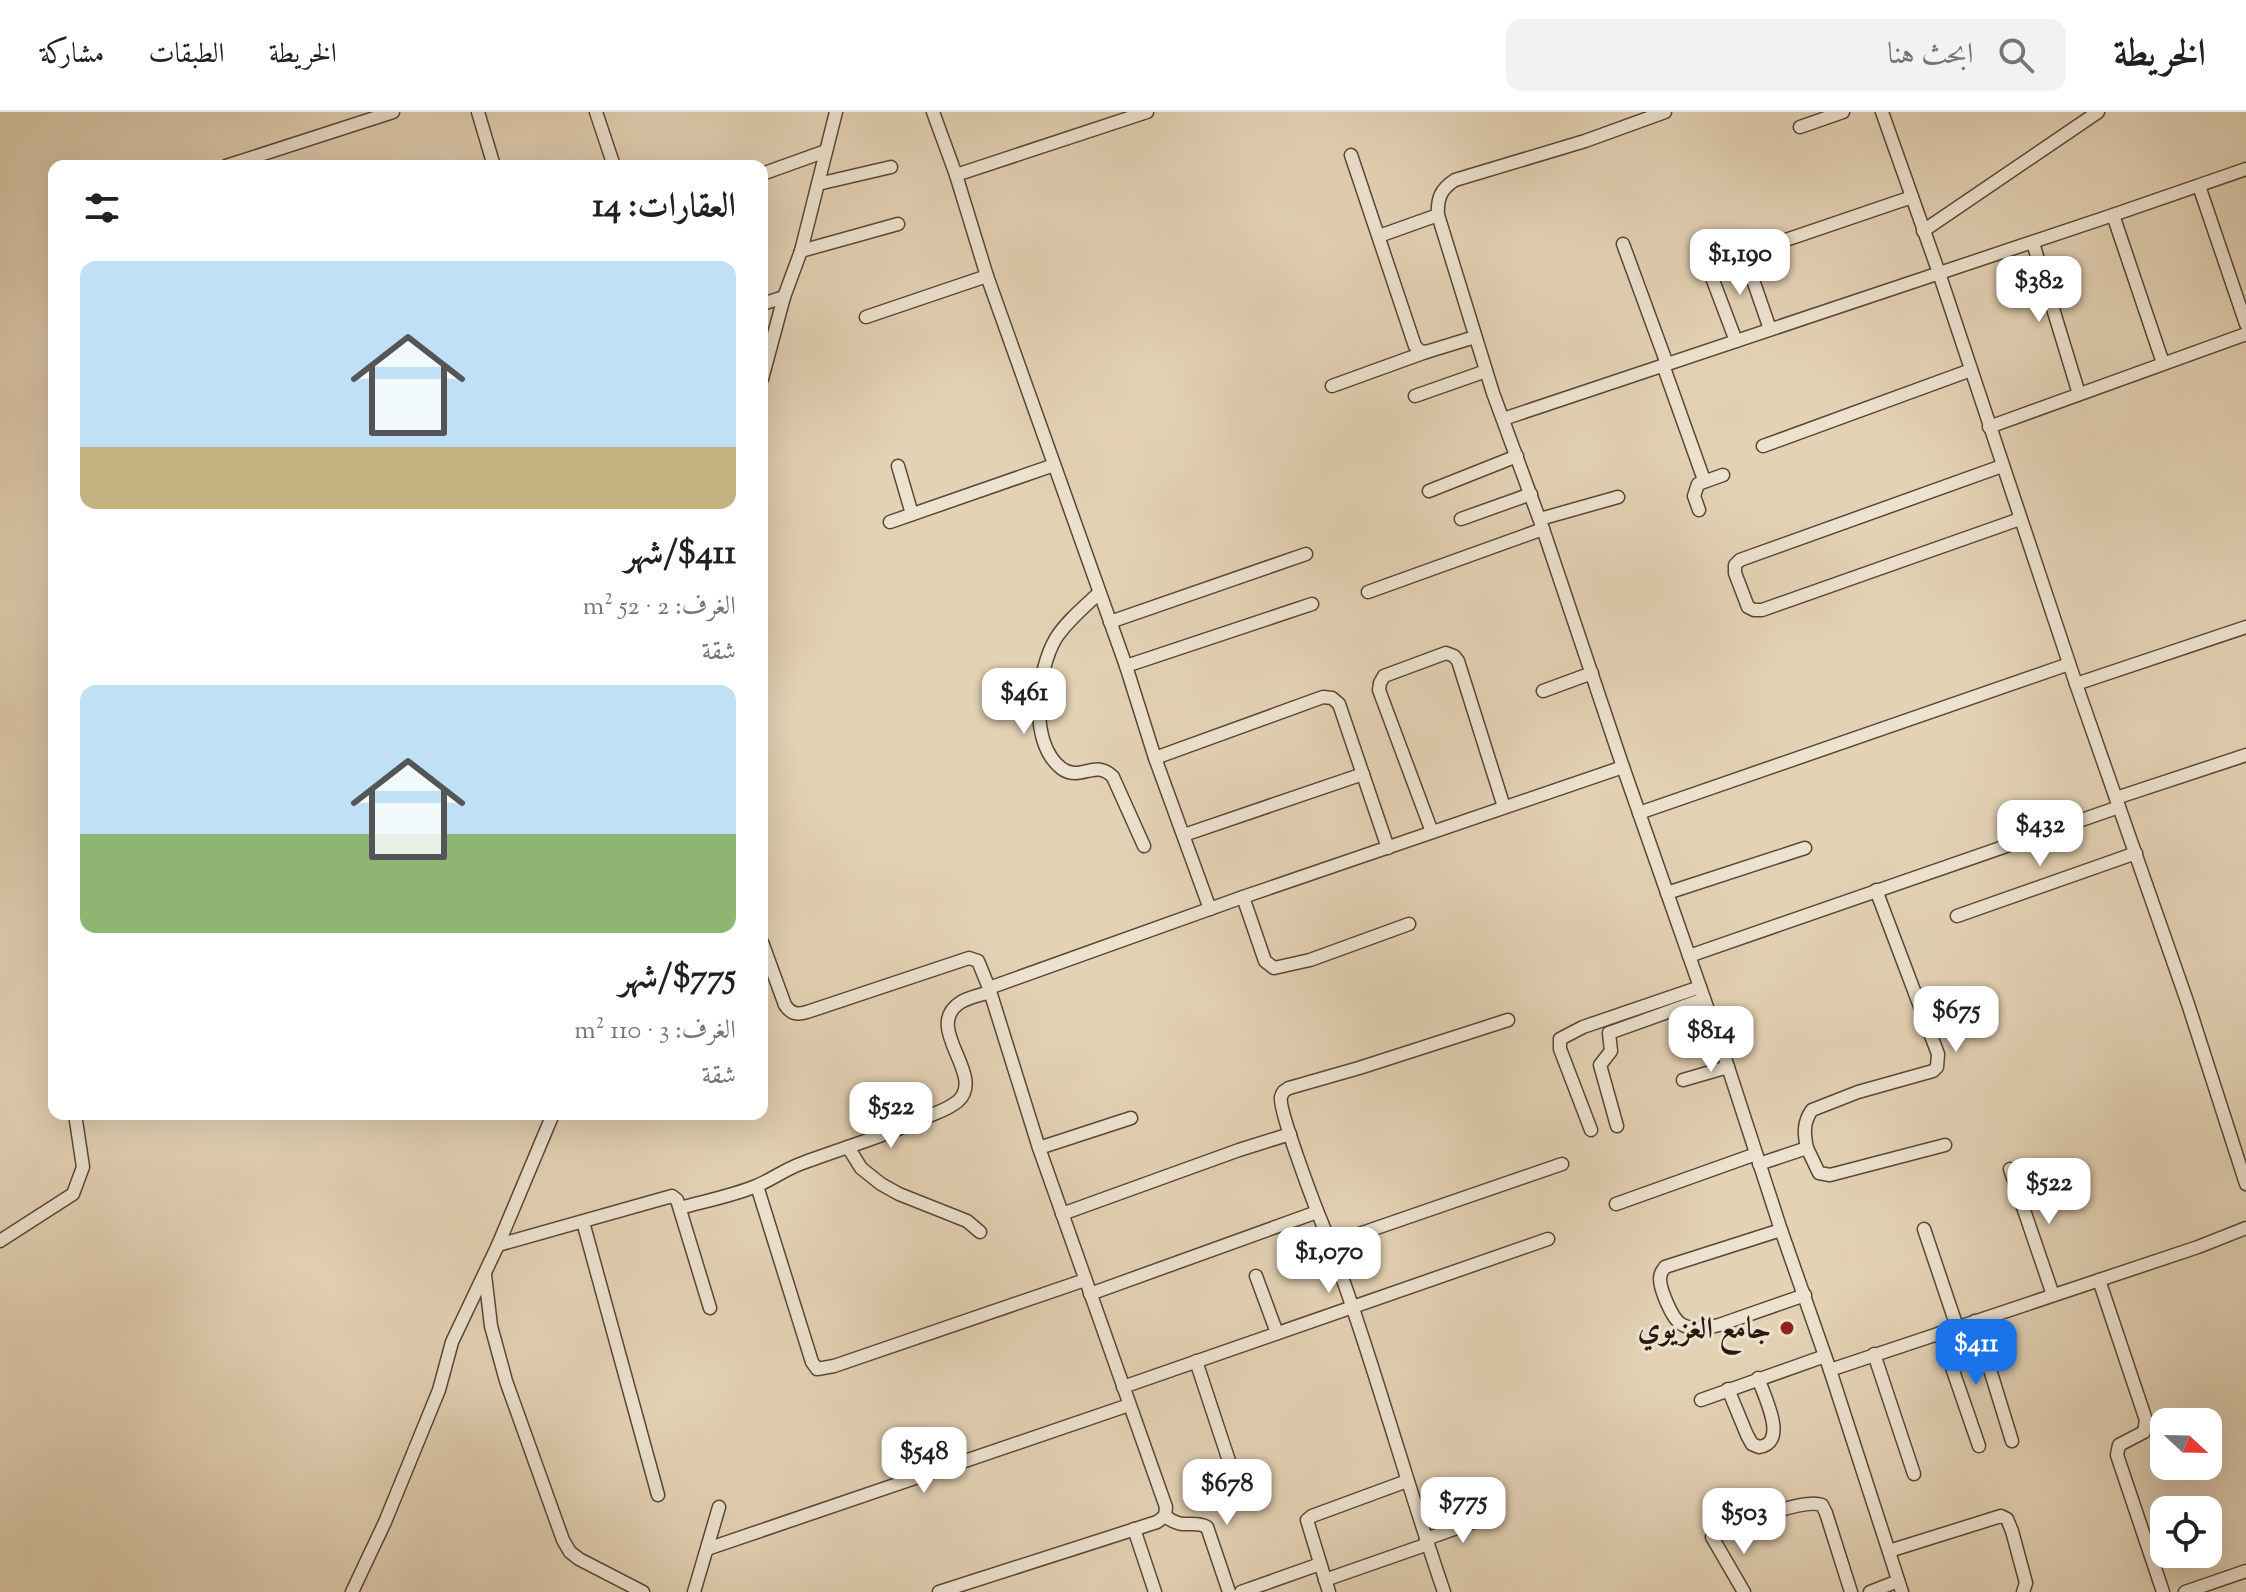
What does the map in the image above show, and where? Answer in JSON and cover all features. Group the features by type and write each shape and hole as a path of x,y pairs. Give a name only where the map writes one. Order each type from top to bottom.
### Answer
{"street":[{"path":"245,160 393,112"},
{"path":"596,112 612,160"},
{"path":"768,357 784,297 801,251 836,112"},
{"path":"933,112 987,276 1210,909"},
{"path":"956,175 1147,112"},
{"path":"1665,112 1585,141 1455,180 1442,190 1438,215 1486,371 1542,524 1728,1067 1900,1587 1870,1592"},
{"path":"1800,127 1843,112"},
{"path":"1882,112 2188,1004 2246,1184"},
{"path":"1923,231 2098,112"},
{"path":"482,113 493,160"},
{"path":"768,172 826,151"},
{"path":"1351,155 1415,346 1426,352"},
{"path":"818,184 891,167"},
{"path":"1503,419 2246,169"},
{"path":"2199,186 2246,324"},
{"path":"1736,341 1711,275 1718,263 1912,197"},
{"path":"1379,236 1438,215"},
{"path":"2113,215 2163,363"},
{"path":"801,251 898,224"},
{"path":"2033,243 2079,394"},
{"path":"1623,244 1704,480"},
{"path":"1744,254 1770,329"},
{"path":"866,317 987,276"},
{"path":"768,302 784,297"},
{"path":"1989,427 2246,334"},
{"path":"1332,386 1475,337"},
{"path":"1763,446 1971,370"},
{"path":"1415,396 1486,371"},
{"path":"1429,491 1517,456"},
{"path":"890,522 1054,465"},
{"path":"898,466 912,514"},
{"path":"2002,466 1740,560 1735,565 1735,573 1748,607 1762,610 2020,519"},
{"path":"1699,510 1695,489 1704,480 1723,475"},
{"path":"1461,519 1531,494"},
{"path":"1368,592 1618,497"},
{"path":"1110,622 1306,554"},
{"path":"1099,593 1075,616 1056,639 1050,652 1039,698 1040,727 1050,755 1065,771 1078,774 1098,768 1109,772 1144,846"},
{"path":"1126,666 1312,604"},
{"path":"2076,684 2246,627"},
{"path":"1432,832 1379,690 1384,676 1446,653 1458,661 1504,807"},
{"path":"1639,813 2069,664"},
{"path":"1543,691 1592,673"},
{"path":"1155,758 1323,697 1332,698 1339,704 1388,848"},
{"path":"1689,956 2246,755"},
{"path":"680,1208 757,1186 800,1164 951,1106 966,1089 948,1030 948,1020 952,1011 964,1000 1243,897 1623,767"},
{"path":"1184,835 1363,774"},
{"path":"1667,893 1805,848"},
{"path":"1957,916 2136,853"},
{"path":"1876,890 1938,1054 1937,1067 1933,1071 1858,1092 1812,1110 1805,1123 1807,1148 1819,1173 1830,1175 1945,1145"},
{"path":"1243,897 1265,961 1274,968 1310,960 1409,924"},
{"path":"768,958 785,1005 794,1014 969,958 978,961 990,990 1039,1148 1166,1507 1163,1520 939,1592"},
{"path":"1617,1126 1600,1065 1611,1051 1609,1033 1702,993"},
{"path":"1591,1130 1558,1044 1560,1039 1583,1027 1702,993"},
{"path":"1444,1592 1352,1306 1281,1104 1284,1091 1289,1088 1508,1020"},
{"path":"1683,1080 1728,1067"},
{"path":"1039,1148 1131,1118"},
{"path":"0,1241 73,1194 83,1167 76,1120"},
{"path":"352,1592 385,1522 445,1374 452,1342 498,1245 550,1120"},
{"path":"1062,1214 1290,1134"},
{"path":"848,1147 861,1168 881,1184 967,1221 980,1232"},
{"path":"1616,1204 1758,1159 1807,1148"},
{"path":"1330,1244 1562,1164"},
{"path":"2010,1169 2053,1295"},
{"path":"757,1186 812,1362 817,1369 834,1366 1085,1280"},
{"path":"498,1245 672,1196 680,1208 710,1308"},
{"path":"1090,1294 1317,1212"},
{"path":"583,1222 658,1495"},
{"path":"1830,1370 2198,1247 2246,1228"},
{"path":"1924,1229 1957,1327"},
{"path":"1781,1230 1665,1267 1660,1283 1667,1303 1678,1323 1689,1328 1705,1328 1805,1295"},
{"path":"1123,1387 1548,1239"},
{"path":"485,1272 491,1326 506,1381 563,1540 579,1559 643,1592"},
{"path":"1256,1276 1277,1333"},
{"path":"2099,1280 2146,1420 2144,1432 2119,1445 2117,1455 2163,1592"},
{"path":"1975,1321 2012,1441"},
{"path":"1940,1333 1979,1446"},
{"path":"1874,1354 1914,1474"},
{"path":"1701,1400 1825,1356"},
{"path":"1196,1361 1231,1467"},
{"path":"1728,1389 1749,1440 1759,1447 1767,1446 1773,1439 1774,1429 1758,1378"},
{"path":"707,1549 1129,1405"},
{"path":"1407,1481 1309,1518 1307,1524 1327,1586 1488,1517"},
{"path":"1744,1592 1712,1537 1796,1505 1814,1503 1822,1505 1826,1513 1851,1592"},
{"path":"694,1592 719,1507"},
{"path":"1165,1516 1181,1525 1200,1524 1207,1527 1229,1592"},
{"path":"1889,1551 2001,1516 2007,1519 2012,1531 2026,1583 2023,1592"},
{"path":"1134,1529 1155,1592"},
{"path":"1241,1592 1320,1564"},
{"path":"2185,1592 2246,1571"}],"place":[{"name":"جامع الغزيوي","path":"1787,1328"}]}
